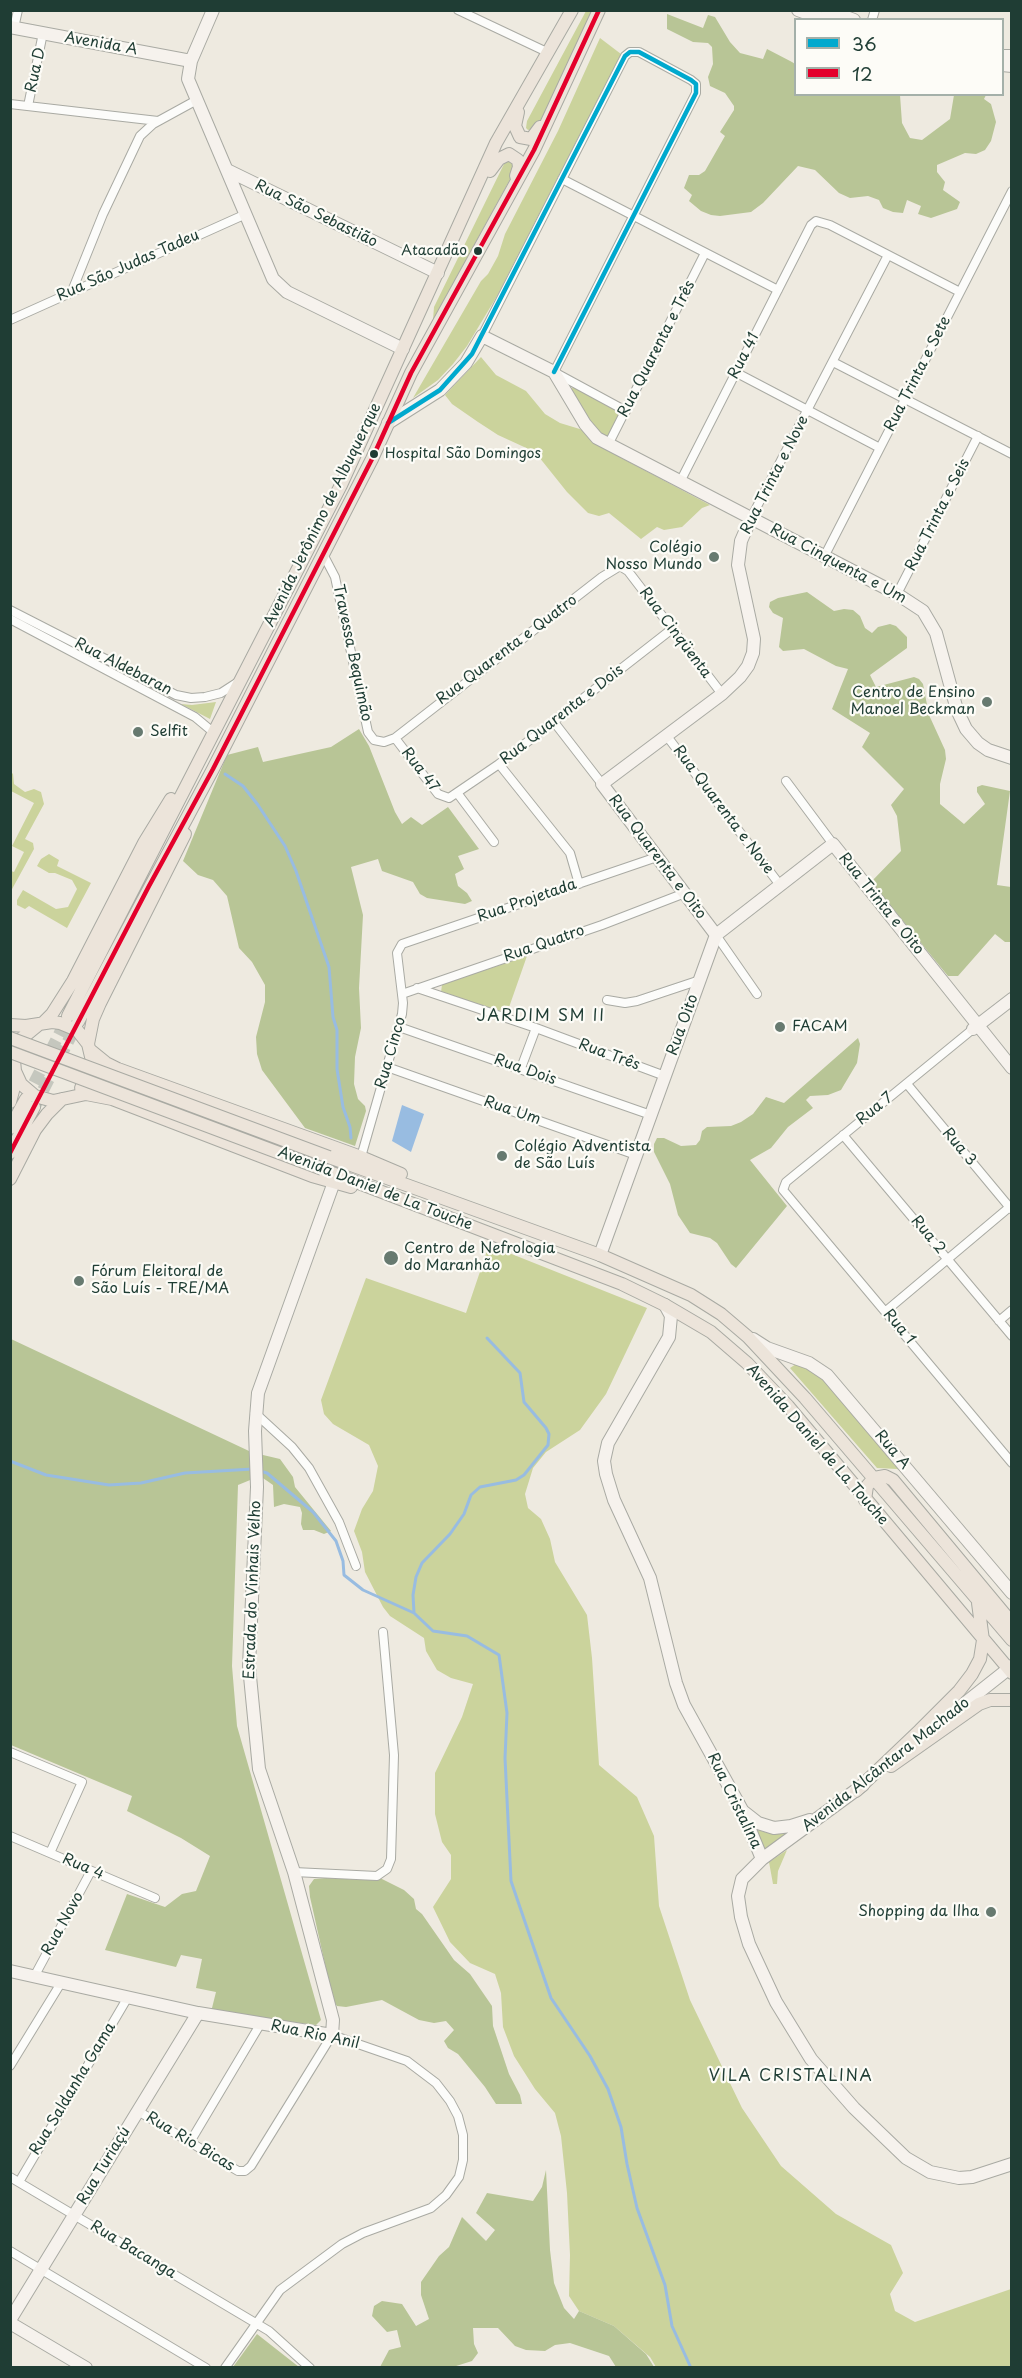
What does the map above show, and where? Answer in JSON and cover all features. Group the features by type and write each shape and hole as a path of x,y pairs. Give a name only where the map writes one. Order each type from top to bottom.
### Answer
{"main road":[{"name":"Avenida Jerônimo de Albuquerque","path":"572,10 504,129 341,485 213,732 73,1019 213,769 323,554 411,373 534,150 599,10"},
{"path":"549,52 516,117 515,128 520,137 528,140 536,136 567,79"},
{"path":"464,216 496,161 503,155 509,154 516,157 518,170 496,218"},
{"path":"10,1102 16,1049 21,1039 40,1024 64,997 144,843 213,732"},
{"path":"10,1179 35,1130 46,1114 80,1089 90,1071 89,1047 93,1019 176,854 213,769"},
{"path":"10,1025 60,1023 69,1026 77,1030 89,1047 106,1063 118,1069 361,1157 484,1212"},
{"name":"Avenida Daniel de La Touche","path":"10,1038 600,1255 691,1295 721,1314 748,1336 874,1478 1011,1640"},
{"name":"Avenida Daniel de La Touche","path":"10,1052 622,1284 665,1305 711,1332 747,1363 810,1432 983,1640 1010,1669"},
{"path":"14,1071 27,1091 35,1096 53,1101 86,1094 112,1099 334,1182 424,1209"},
{"path":"10,1128 30,1103 10,1153"},
{"path":"865,1500 867,1486 874,1478 885,1476 893,1480 1010,1623"},
{"path":"856,1791 964,1685 980,1659 983,1640 978,1600"},
{"path":"856,1791 979,1704 990,1700 1011,1700"}],"street":[{"path":"12,28 18,10"},
{"path":"213,10 191,60 188,79 195,101 273,279 279,286 404,349"},
{"path":"458,10 549,52"},
{"path":"798,10 820,18"},
{"path":"827,10 849,18"},
{"name":"Avenida A","path":"12,28 191,60"},
{"name":"Rua D","path":"28,106 43,33"},
{"path":"388,423 440,390 466,363 625,56 630,52 639,52 691,80 696,84 696,93 554,372"},
{"path":"72,291 82,262 126,162 143,131 195,101"},
{"path":"10,104 159,121"},
{"name":"Rua São Sebastião","path":"226,170 438,273"},
{"path":"562,179 778,290"},
{"name":"Rua Trinta e Sete","path":"824,557 1011,191"},
{"name":"Rua São Judas Tadeu","path":"10,320 246,214"},
{"name":"Rua 41","path":"680,482 808,230 816,221 823,221 888,255"},
{"name":"Rua Quarenta e Três","path":"608,445 705,253"},
{"path":"888,255 960,292"},
{"name":"Rua Trinta e Nove","path":"602,784 722,694 745,672 753,653 752,631 738,565 741,541 888,255"},
{"path":"482,336 626,411"},
{"path":"833,362 1011,454"},
{"name":"Rua Cinquenta e Um","path":"554,372 585,424 597,438 897,594 923,611 936,633 957,710 966,729 978,743 988,750 1011,758"},
{"path":"735,372 879,448"},
{"name":"Rua Trinta e Seis","path":"897,594 978,436"},
{"name":"Travessa Bequimão","path":"323,554 335,577 368,732 374,740 391,740"},
{"name":"Rua Quarenta e Quatro","path":"391,740 609,573 620,566 628,571"},
{"name":"Rua Cinqüenta","path":"628,571 722,694"},
{"name":"Rua Aldebaran","path":"10,610 176,694 191,698 214,695 239,682"},
{"name":"Rua Aldebaran","path":"10,619 195,717 213,732"},
{"name":"Rua Quarenta e Dois","path":"453,796 499,764 672,629"},
{"name":"Rua Quarenta e Oito","path":"554,722 685,893 757,994"},
{"name":"Rua Quarenta e Nove","path":"666,735 780,885"},
{"name":"Rua 47","path":"391,740 438,794 453,796 494,842"},
{"path":"499,764 570,854 579,884"},
{"name":"Rua Trinta e Oito","path":"786,781 977,1030"},
{"path":"716,935 833,844"},
{"name":"Rua Projetada","path":"399,947 408,941 657,857"},
{"name":"Rua Quatro","path":"402,994 602,925 685,893"},
{"name":"Rua Oito","path":"600,1255 716,935"},
{"name":"Rua Cinco","path":"361,1157 399,1027 402,994 397,953 399,947"},
{"path":"607,1000 625,1003 637,1001 700,980"},
{"name":"Rua Três","path":"417,988 536,1028 665,1076"},
{"path":"977,1030 1011,999"},
{"path":"977,1030 1011,1008"},
{"name":"Rua Dois","path":"399,1027 651,1115"},
{"path":"521,1068 536,1028"},
{"path":"977,1030 1011,1068"},
{"path":"977,1030 1011,1077"},
{"name":"Rua 7","path":"784,1192 786,1182 977,1030"},
{"name":"Rua Um","path":"387,1067 636,1155"},
{"name":"Rua 3","path":"907,1084 1011,1207"},
{"name":"Rua 2","path":"843,1135 1011,1336"},
{"name":"Estrada do Vinhais Velho","path":"332,2035 333,2020 294,1872 260,1776 254,1731 249,1655 257,1487 255,1413 260,1383 334,1182"},
{"name":"Rua 1","path":"784,1192 1011,1463"},
{"path":"886,1311 1011,1207"},
{"name":"Rua Cristalina","path":"665,1305 671,1316 669,1337 608,1443 604,1461 614,1500 653,1585 676,1683 684,1705 741,1809 762,1859 739,1884 739,1901 746,1934 776,2002 798,2040 822,2073 854,2108 906,2158 930,2172 959,2178 972,2177 1011,2164"},
{"path":"999,1321 1011,1310"},
{"name":"Rua A","path":"748,1336 767,1348 809,1363 827,1375 1011,1593"},
{"path":"255,1413 292,1447 309,1468 339,1522 356,1566"},
{"path":"294,1872 377,1876 387,1869 391,1859 394,1755 383,1632"},
{"name":"Avenida Alcântara Machado","path":"762,1859 856,1791 1010,1669"},
{"path":"10,1752 82,1782 50,1853"},
{"path":"741,1809 758,1823 774,1828 791,1826 825,1813"},
{"name":"Rua 4","path":"10,1836 155,1898"},
{"name":"Rua Novo","path":"34,1977 92,1871"},
{"name":"Rua Rio Anil","path":"10,1971 198,2013 332,2035 400,2057 436,2083 458,2116 463,2135 462,2169 457,2182 439,2202 420,2213 363,2233 342,2244 280,2290 225,2367"},
{"path":"10,2066 61,1983"},
{"name":"Rua Saldanha Gama","path":"15,2179 128,1997"},
{"name":"Rua Turiaçú","path":"10,2321 198,2013"},
{"path":"190,2142 261,2023"},
{"name":"Rua Rio Bicas","path":"138,2111 238,2171 243,2171 251,2166 332,2035"},
{"name":"Rua Bacanga","path":"15,2179 278,2337 310,2367"},
{"path":"10,2251 206,2367"},
{"path":"10,2321 86,2367"}],"green space":[{"path":"586,11 595,11 539,128 528,130 527,121"},
{"path":"667,14 703,28 708,15 715,17 730,42 740,53 763,59 767,49 794,63 794,96 900,96 902,123 910,138 922,140 950,119 954,96 986,96 984,99 991,104 996,122 991,141 985,150 976,154 965,153 937,165 937,172 945,182 943,190 960,202 957,209 931,218 918,214 921,206 907,200 903,213 883,208 879,200 868,196 850,198 839,193 815,170 798,166 763,203 751,212 711,215 701,211 689,201 692,195 684,188 689,175 699,175 705,171 725,136 720,132 734,110 734,106 725,93 710,86 708,77 713,64 712,47 708,43 693,42 667,29"},
{"path":"600,38 621,54 497,296 467,346 453,364 438,380 413,398 498,256 505,234 558,131"},
{"path":"508,161 513,164 513,174 433,320 434,307 504,164"},
{"path":"481,357 496,375 526,391 545,414 560,423 583,430 597,445 710,505 702,508 682,527 664,530 657,527 641,539 609,513 599,516 588,513 567,492 535,452 498,435 452,404 445,395"},
{"path":"575,386 620,413 608,439 602,435 580,407 571,389"},
{"path":"807,592 834,611 853,610 860,616 865,628 872,633 878,627 890,624 896,626 907,637 907,648 870,675 876,687 914,677 923,684 929,715 945,750 946,759 940,784 940,804 964,824 985,804 977,792 977,787 982,785 1010,791 997,885 1011,887 1011,942 1005,942 995,934 958,976 948,976 871,882 901,851 897,816 891,805 904,789 862,747 870,733 832,709 848,669 836,666 804,649 783,651 779,647 783,618 773,613 769,607 770,602"},
{"path":"216,702 210,719 181,704 192,705"},
{"path":"359,729 369,746 402,824 411,817 422,825 448,807 479,849 458,856 464,869 455,874 458,886 467,893 472,901 465,904 427,898 420,894 413,882 382,871 378,859 351,867 363,915 359,988 361,1028 355,1057 354,1084 358,1099 365,1106 366,1111 355,1146 305,1128 262,1070 257,1054 256,1037 265,1002 265,985 252,962 239,948 227,896 213,880 198,875 183,861 227,755 258,747 263,762 331,747"},
{"path":"11,772 14,784 25,792 34,789 41,792 44,804 25,839 33,843 34,849 11,891 11,871 14,872 24,852 12,846 34,803 11,791"},
{"path":"49,854 59,860 57,866 91,883 67,928 29,906 25,909 17,905 17,900 23,890 56,909 68,907 77,889 72,880 49,873 37,866 41,859"},
{"path":"527,956 507,1013 441,992 442,985 446,983"},
{"path":"858,1038 860,1044 857,1063 841,1090 828,1095 810,1096 806,1100 813,1108 788,1127 771,1148 750,1160 787,1206 736,1268 717,1243 710,1238 690,1233 678,1215 670,1184 654,1152 657,1138 664,1138 681,1146 696,1145 702,1131 707,1127 731,1126 741,1122 753,1114 766,1097 784,1103"},
{"path":"489,1245 647,1308 606,1394 580,1430 546,1452 533,1468 525,1494 528,1508 541,1519 550,1539 555,1562 587,1615 599,1765 637,1797 654,1836 659,1906 690,2000 742,2108 781,2166 836,2214 891,2245 903,2273 890,2294 895,2311 915,2322 1011,2289 1011,2367 656,2367 650,2357 614,2326 579,2311 569,2296 567,2193 561,2136 555,2113 535,2089 514,2056 503,2027 501,1993 495,1974 470,1963 450,1942 433,1907 451,1879 451,1855 442,1842 435,1814 435,1773 462,1717 473,1684 451,1678 437,1670 426,1651 424,1638 390,1616 383,1607 365,1572 362,1552 354,1531 362,1509 373,1491 378,1466 369,1445 333,1424 324,1414 321,1400 366,1278 466,1313"},
{"path":"11,1339 249,1451 253,1456 263,1455 280,1459 293,1477 295,1487 331,1531 324,1534 314,1530 303,1530 300,1507 284,1504 274,1507 273,1485 260,1476 238,1485 232,1666 237,1726 321,2020 316,2025 211,2012 216,1992 196,1988 202,1959 181,1955 176,1967 105,1950 127,1894 165,1907 182,1894 196,1891 210,1856 181,1838 127,1811 132,1796 11,1745"},
{"path":"799,1362 823,1379 906,1474 897,1469 877,1468 790,1368"},
{"path":"756,1831 768,1833 787,1833 765,1851"},
{"path":"787,1850 778,1871 777,1884 773,1884 769,1862"},
{"path":"380,1878 404,1890 414,1899 416,1909 422,1914 454,1960 470,1974 492,2006 493,2026 522,2104 496,2104 458,2054 448,2048 444,2041 454,2030 446,2021 434,2023 419,2020 382,2000 346,2007 337,2006 333,2000 309,1886 314,1879 367,1880"},
{"path":"546,2170 554,2283 564,2308 574,2319 579,2311 614,2326 646,2354 654,2367 616,2367 609,2356 570,2343 555,2345 545,2351 526,2350 515,2346 498,2328 473,2328 474,2344 478,2353 472,2361 453,2367 380,2367 389,2350 401,2347 397,2330 387,2332 372,2316 374,2306 382,2301 402,2304 416,2326 429,2319 421,2295 421,2282 439,2256 449,2247 462,2217 486,2241 495,2230 476,2213 487,2193 533,2201 542,2187"},
{"path":"257,2334 299,2367 233,2367"}],"water":[{"path":"402,1105 424,1114 411,1152 392,1141"}],"waterway":[{"path":"225,774 243,786 258,805 285,846 296,871 329,967 333,1017 337,1030 337,1069 351,1138"},
{"path":"414,1613 413,1595 416,1577 422,1563 450,1534 464,1514 471,1495 480,1487 516,1480 524,1475 548,1445 549,1434 546,1428 524,1402 520,1373 487,1338"},
{"path":"10,1461 46,1475 109,1485 141,1483 185,1473 253,1469"},
{"path":"260,1471 267,1473 313,1512 336,1541 343,1561 344,1575 363,1590 414,1613 433,1631 467,1636 499,1655 507,1713 505,1758 511,1881 551,1998 590,2056 608,2089 621,2127 637,2208 665,2285 672,2326 691,2368"}],"tunnel":[{"path":"26,1099 68,1017"},
{"path":"35,1106 78,1022"}],"transit line":[{"name":"12","path":"10,1153 149,886 213,769 372,459 411,373 534,150 599,10"},
{"name":"36","path":"388,423 440,390 472,354 625,56 630,52 639,52 691,80 696,84 696,93 554,372"}],"place":[{"name":"Atacadão","path":"478,251"},
{"name":"Hospital São Domingos","path":"374,454"},
{"name":"Colégio Nosso Mundo","path":"714,557"},
{"name":"Centro de Ensino Manoel Beckman","path":"987,702"},
{"name":"Selfit","path":"138,732"},
{"name":"FACAM","path":"780,1027"},
{"name":"Colégio Adventista de São Luís","path":"502,1156"},
{"name":"Centro de Nefrologia do Maranhão","path":"391,1258"},
{"name":"Fórum Eleitoral de São Luís - TRE/MA","path":"79,1281"},
{"name":"Shopping da Ilha","path":"991,1912"}],"district":[{"name":"JARDIM SM II","path":"541,1017"},
{"name":"VILA CRISTALINA","path":"791,2077"}]}
